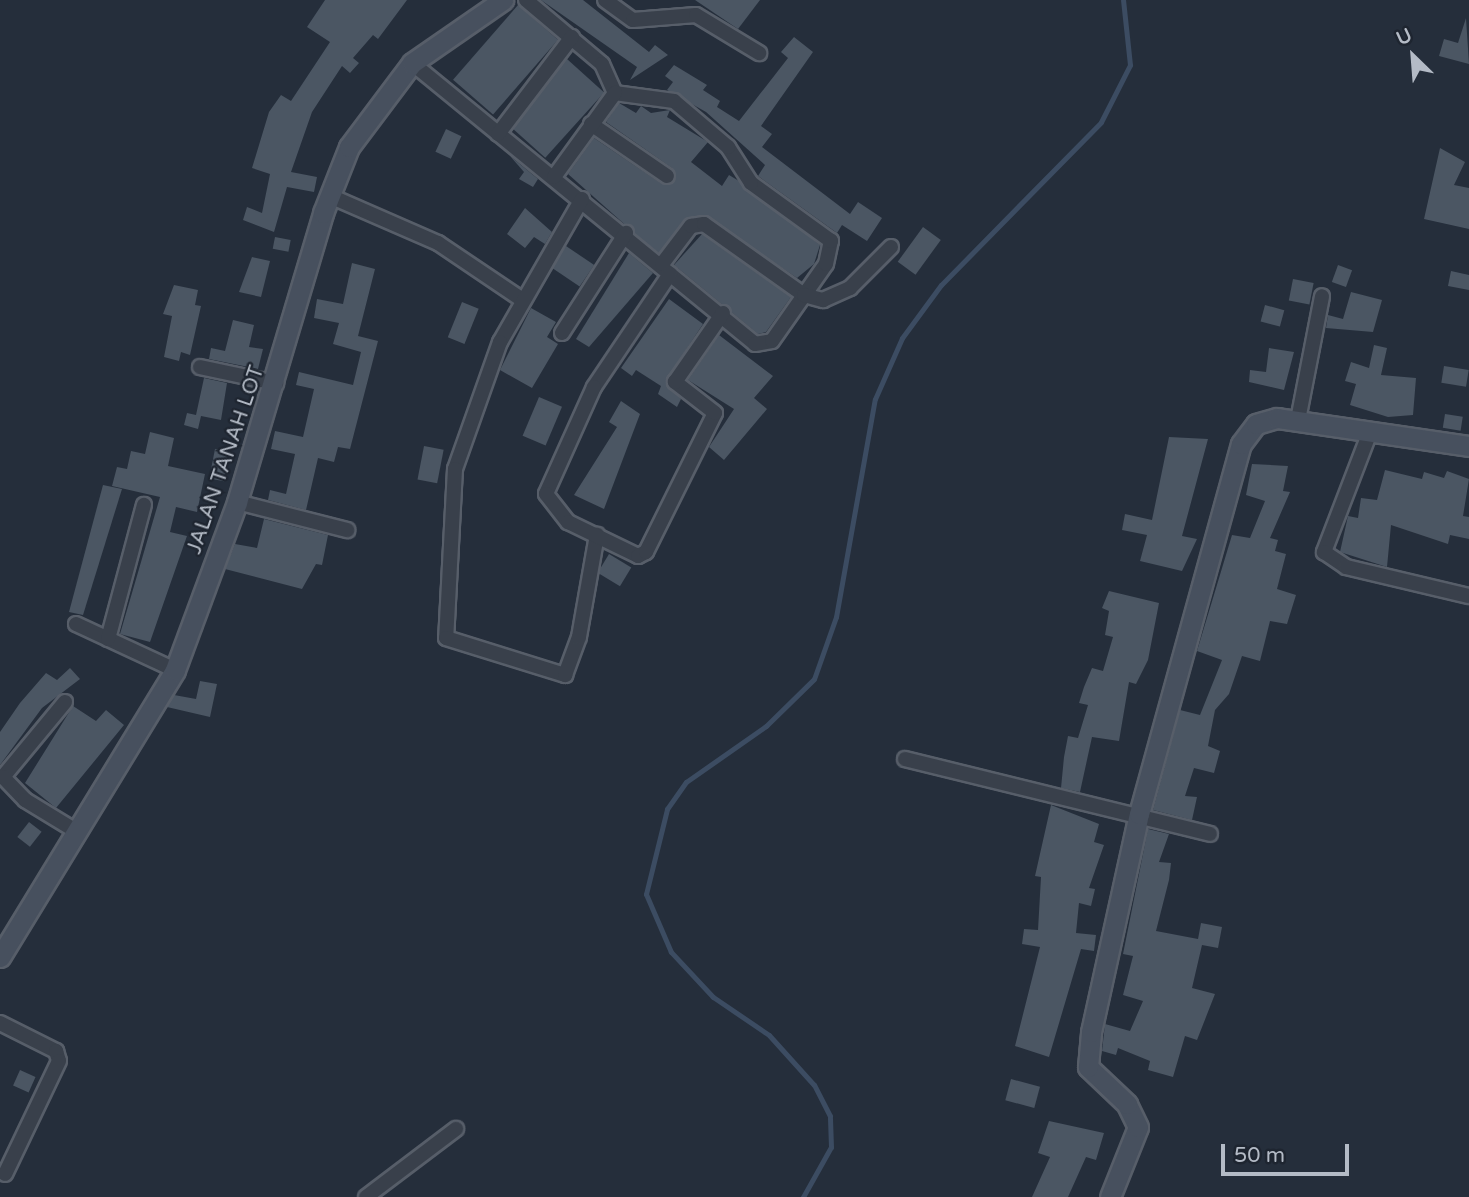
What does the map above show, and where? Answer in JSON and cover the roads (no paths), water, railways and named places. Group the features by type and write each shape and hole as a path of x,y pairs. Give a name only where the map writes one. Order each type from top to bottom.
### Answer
{"main road":[{"name":"JALAN TANAH LOT","path":"0,957 79,833 175,670 237,502 276,383 330,196 349,147 412,63 502,0"},
{"path":"1110,1197 1138,1127 1128,1104 1092,1074 1087,1059 1139,814 1236,457 1256,424 1298,420 1469,446"}],"street":[{"path":"526,0 602,64 615,93"},
{"path":"605,0 633,20 696,15 759,53"},
{"path":"498,134 572,37"},
{"path":"412,63 498,134 626,233 760,345 772,341 833,253 831,241 751,183 728,148 674,101 615,93"},
{"path":"554,177 615,93"},
{"path":"592,124 667,176"},
{"path":"330,196 438,243 521,299"},
{"path":"582,199 521,299 455,469 446,638 565,675 579,637 597,535"},
{"path":"723,313 675,382 715,413 646,552 638,556 568,522 546,494 594,387 691,226 704,224 804,295 837,296 891,247"},
{"path":"562,333 626,233"},
{"path":"1298,420 1322,296"},
{"path":"200,367 276,383"},
{"path":"1370,432 1324,552 1346,567 1469,596"},
{"path":"237,502 347,530"},
{"path":"108,639 144,505"},
{"path":"76,624 175,670"},
{"path":"65,702 3,777 25,800 79,833"},
{"path":"905,759 1139,814 1210,834"},
{"path":"0,1023 56,1051 60,1061 5,1174"},
{"path":"366,1197 456,1129"}],"waterway":[{"path":"803,1197 831,1147 830,1116 814,1085 769,1035 713,997 671,952 646,894 667,809 686,782 766,726 814,679 836,617 875,399 902,338 941,285 1101,122 1130,65 1123,0"}]}
